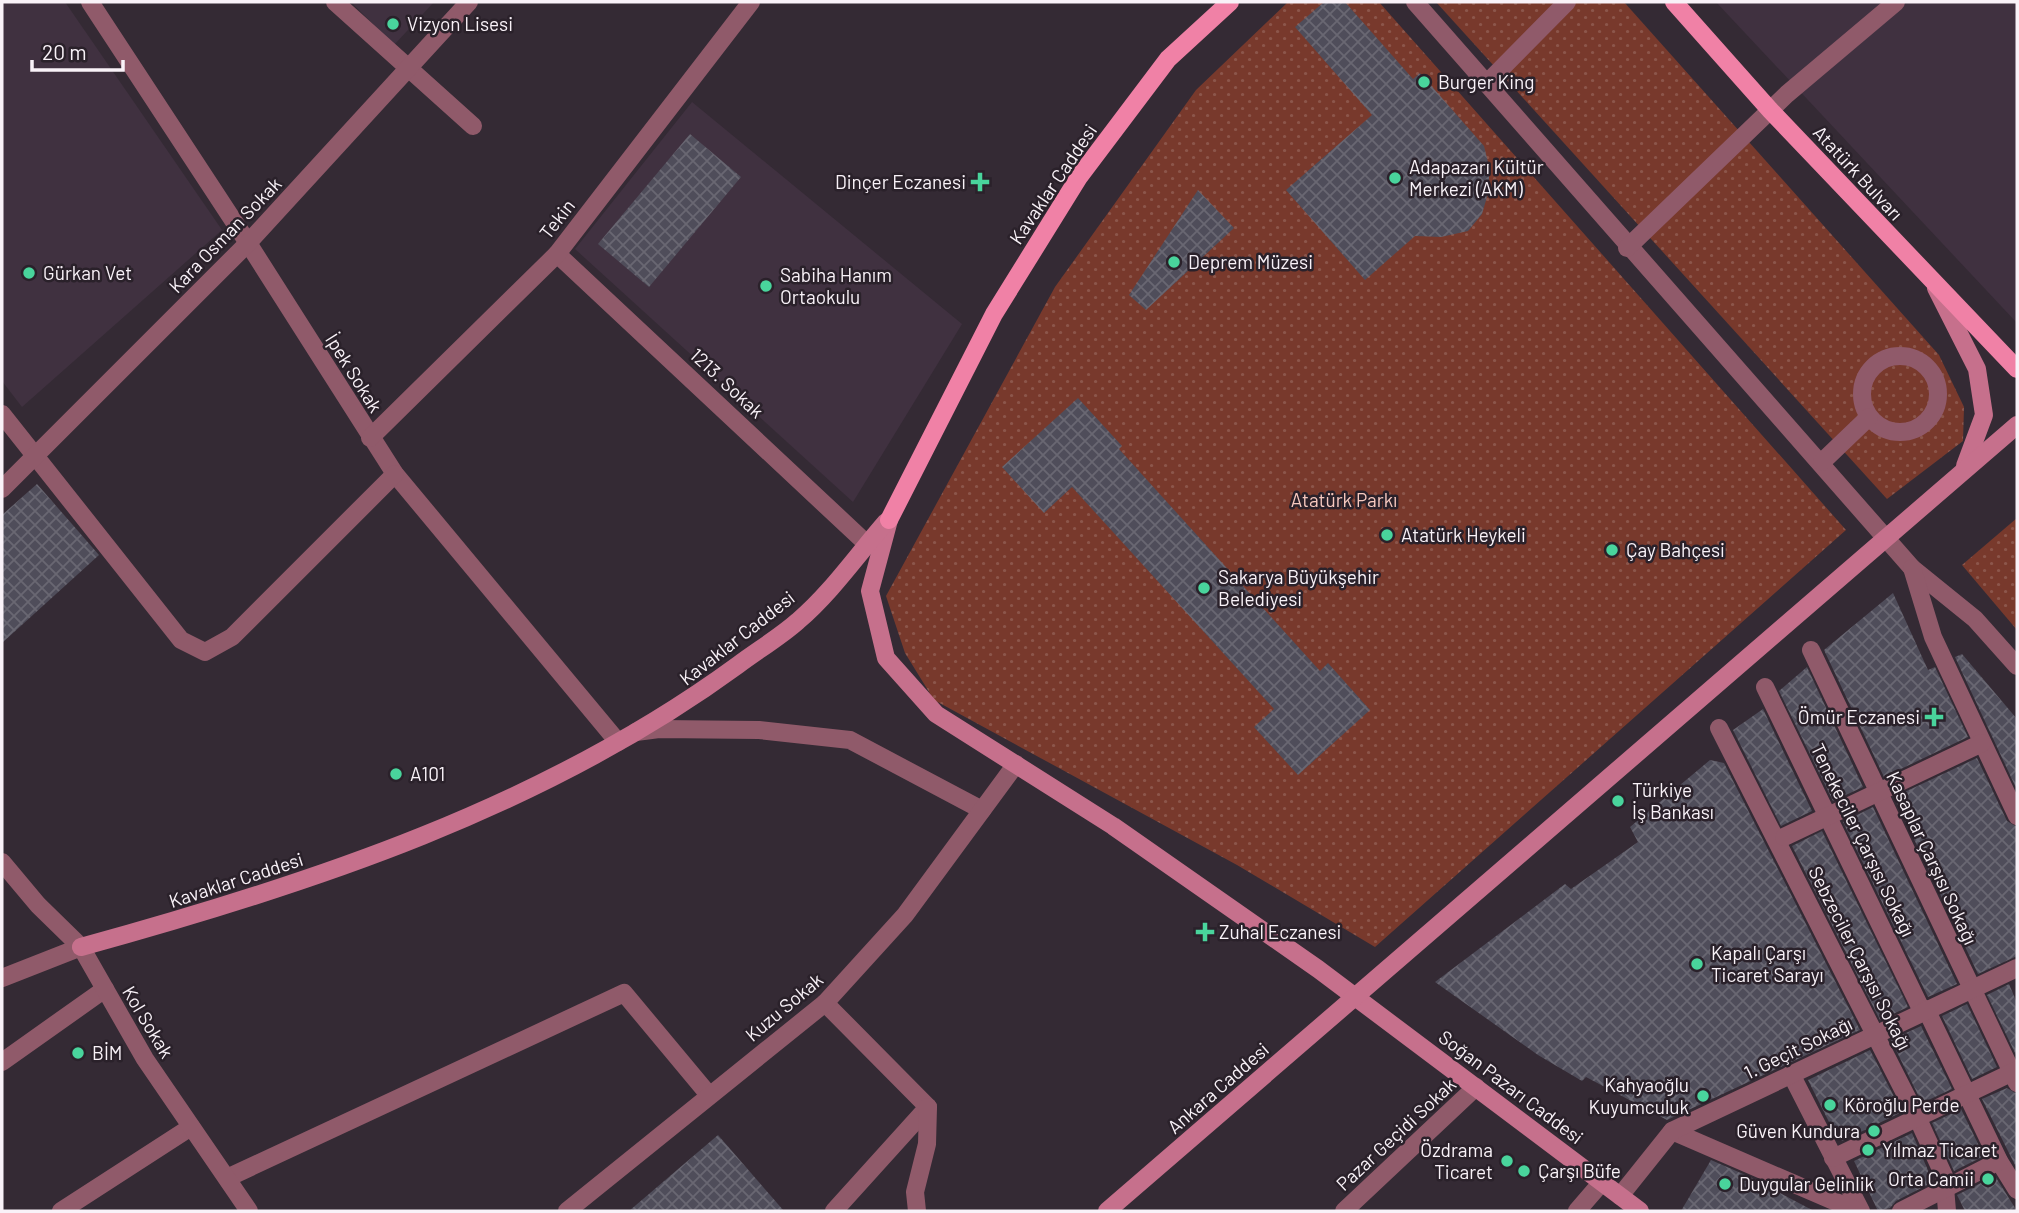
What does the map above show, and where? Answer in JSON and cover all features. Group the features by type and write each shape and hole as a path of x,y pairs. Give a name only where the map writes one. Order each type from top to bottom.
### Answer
{"main road":[{"name":"Kavaklar Caddesi","path":"81,947 193,917 356,863 531,789 681,707 799,620 889,520 994,314 1079,177 1168,59 1230,2"},
{"name":"Atatürk Bulvarı","path":"1674,2 1770,110 2017,369"},
{"path":"1934,284 1977,369 1984,415 1973,450 1960,475"},
{"name":"Ankara Caddesi","path":"1107,1211 2017,425"},
{"name":"Soğan Pazarı Caddesi","path":"889,520 870,591 886,658 936,714 1113,826 1357,997 1640,1211"}],"street":[{"name":"İpek Sokak","path":"90,2 395,474 618,742"},
{"path":"335,2 407,70 473,126"},
{"name":"Kara Osman Sokak","path":"2,489 36,458 248,243 469,2"},
{"name":"Tekin","path":"370,438 557,254 751,2"},
{"path":"1415,2 1628,248 1822,462 1912,568 1975,620 2017,666"},
{"path":"1487,83 1567,2"},
{"path":"1628,248 1770,110 1896,2"},
{"name":"1213. Sokak","path":"557,254 867,544"},
{"path":"1906,356 1928,367 1938,389 1933,413 1925,423 1914,429 1890,431 1869,417 1862,392 1865,379 1882,360 1906,356"},
{"path":"2,414 181,640 205,652 232,637 395,474"},
{"path":"1822,462 1869,417"},
{"path":"1912,568 1933,637 2017,816"},
{"name":"Kasaplar Çarşısı Sokağı","path":"1811,650 2016,1075"},
{"name":"Tenekeciler Çarşısı Sokağı","path":"1765,687 1999,1161 2017,1190"},
{"name":"Sebzeciler Çarşısı Sokağı","path":"1719,728 1918,1119 1945,1186 1947,1211"},
{"path":"636,732 659,729 760,730 850,740 982,810"},
{"path":"1784,836 1830,817 1982,743"},
{"name":"Kuzu Sokak","path":"567,1211 825,1003 905,915 1016,764"},
{"name":"Kol Sokak","path":"2,862 38,905 81,947 145,1059 249,1211"},
{"path":"2,978 81,947"},
{"path":"2013,969 2017,989"},
{"name":"1. Geçit Sokağı","path":"1620,1196 1671,1131 2013,969"},
{"path":"2,1062 104,989"},
{"path":"227,1178 624,993 709,1095"},
{"path":"825,1003 928,1107 927,1144 915,1192 917,1211"},
{"path":"1791,1074 1859,1211"},
{"path":"1833,1158 2016,1075"},
{"name":"Pazar Geçidi Sokak","path":"1345,1211 1476,1087"},
{"path":"834,1211 928,1107"},
{"path":"61,1211 191,1127"},
{"path":"1671,1131 1859,1211"},
{"path":"1901,1211 1945,1186 1999,1161"},
{"path":"1577,1211 1602,1182"}],"shaded area":[{"path":"2,2 65,2 222,230 22,407 2,381"},
{"name":"Vizyon Lisesi","path":"351,2 434,2 394,45"},
{"path":"1716,2 2017,2 2017,323"},
{"name":"Sabiha Hanım Ortaokulu","path":"692,102 962,324 853,502 575,249"}],"green space":[{"name":"Atatürk Parkı","path":"1288,2 1379,2 1846,530 1375,947 1237,865 934,700 905,653 886,596 1055,287 1196,90"},
{"path":"1436,2 1624,2 1939,355 1964,407 1963,441 1887,499"},
{"path":"2017,518 2017,630 1962,565"}],"building":[{"name":"Adapazarı Kültür Merkezi (AKM)","path":"1324,2 1345,2 1413,79 1420,73 1484,146 1489,166 1489,190 1482,214 1468,231 1441,237 1415,236 1365,280 1286,190 1372,115 1295,27"},
{"path":"690,134 741,177 649,287 598,244"},
{"name":"Deprem Müzesi","path":"1198,190 1234,228 1146,310 1129,295"},
{"name":"Sakarya Büyükşehir Belediyesi","path":"1078,398 1122,446 1119,449 1320,671 1328,663 1370,710 1298,775 1254,727 1274,709 1072,487 1044,513 1002,467"},
{"path":"37,484 99,555 2,643 2,515"},
{"path":"1893,593 1928,670 1935,667 1968,737 1884,777 1824,650"},
{"path":"1962,654 2017,719 2017,790 1955,657"},
{"path":"1807,667 1863,787 1833,801 1779,691"},
{"path":"1763,709 1812,811 1781,826 1733,730"},
{"path":"1977,758 2007,821 2017,827 2017,956 1978,974 1894,797"},
{"path":"1710,760 1724,763 1860,1030 1667,1120 1586,1077 1582,1081 1538,1055 1435,982 1565,884 1571,889 1638,842 1630,827"},
{"path":"1873,807 1957,984 1928,997 1843,822"},
{"path":"1822,831 1908,1007 1880,1020 1792,846"},
{"path":"2009,984 2017,1003 2017,1057 1987,995"},
{"path":"1967,1004 1997,1067 1972,1079 1942,1016"},
{"path":"1921,1026 1952,1089 1922,1103 1891,1040"},
{"path":"1870,1050 1902,1112 1842,1141 1833,1125 1831,1126 1808,1080"},
{"path":"2007,1088 2017,1094 2017,1169 1982,1099"},
{"path":"1961,1109 1984,1156 1954,1171 1932,1123"},
{"path":"1912,1133 1933,1182 1896,1201 1890,1208 1878,1211 1854,1161"},
{"path":"718,1135 784,1211 629,1211"},
{"path":"1711,1160 1750,1177 1814,1211 1681,1211"},
{"name":"Orta Camii","path":"1995,1176 2017,1211 1965,1211 1957,1195"}],"place":[{"name":"Vizyon Lisesi","path":"393,24"},
{"name":"Burger King","path":"1424,82"},
{"name":"Adapazarı Kültür Merkezi (AKM)","path":"1395,178"},
{"name":"Dinçer Eczanesi","path":"980,182"},
{"name":"Deprem Müzesi","path":"1174,262"},
{"name":"Gürkan Vet","path":"29,273"},
{"name":"Sabiha Hanım Ortaokulu","path":"766,286"},
{"name":"Atatürk Heykeli","path":"1387,535"},
{"name":"Çay Bahçesi","path":"1612,550"},
{"name":"Sakarya Büyükşehir Belediyesi","path":"1204,588"},
{"name":"Ömür Eczanesi","path":"1934,717"},
{"name":"A101","path":"396,774"},
{"name":"Türkiye İş Bankası","path":"1618,801"},
{"name":"Zuhal Eczanesi","path":"1205,932"},
{"name":"Kapalı Çarşı Ticaret Sarayı","path":"1697,964"},
{"name":"BİM","path":"78,1053"},
{"name":"Kahyaoğlu Kuyumculuk","path":"1703,1096"},
{"name":"Köroğlu Perde","path":"1830,1105"},
{"name":"Güven Kundura","path":"1874,1131"},
{"name":"Yılmaz Ticaret","path":"1868,1150"},
{"name":"Özdrama Ticaret","path":"1507,1161"},
{"name":"Çarşı Büfe","path":"1524,1171"},
{"name":"Orta Camii","path":"1988,1179"},
{"name":"Duygular Gelinlik","path":"1725,1184"}]}
